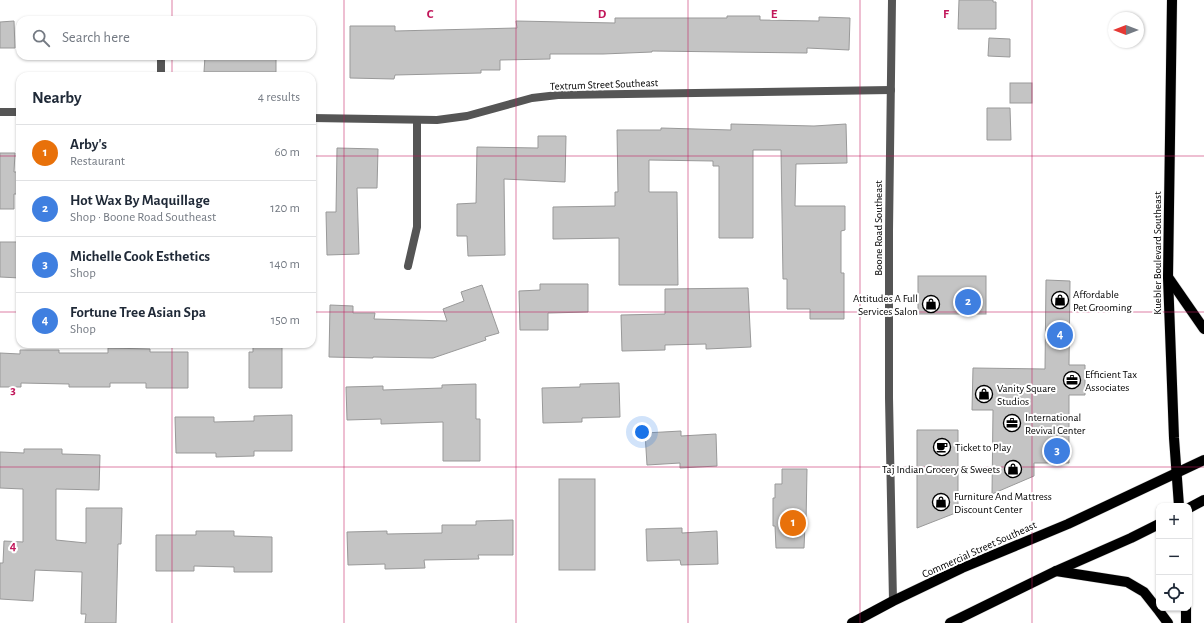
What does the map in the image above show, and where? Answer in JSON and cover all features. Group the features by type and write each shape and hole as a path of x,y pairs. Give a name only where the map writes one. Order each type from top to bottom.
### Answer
{"main road":[{"name":"Kuebler Boulevard Southeast","path":"1172,0 1168,277 1179,503"},
{"path":"1168,277 1204,329"},
{"name":"Commercial Street Southeast","path":"852,623 893,601 962,568 1068,524 1204,460"},
{"path":"1192,506 1204,500"},
{"path":"950,623 1156,526"},
{"path":"1056,572 1127,582 1144,592 1168,623"},
{"path":"1186,611 1186,623"}],"street":[{"name":"Boone Road Southeast","path":"892,0 889,398 893,601"},
{"path":"161,60 161,72"},
{"name":"Textrum Street Southeast","path":"316,118 417,121 437,120 467,116 532,98 558,95 891,90"},
{"path":"0,112 16,112"},
{"path":"408,266 417,227 417,121"}],"building":[{"path":"959,0 993,0 993,2 996,2 996,29 958,29"},
{"path":"727,16 760,16 760,20 819,21 819,17 850,18 849,50 807,48 807,53 652,51 603,54 550,54 550,59 500,60 500,70 481,70 481,73 395,75 394,79 350,78 350,26 395,26 395,31 517,28 516,21 615,23 615,18 727,18"},
{"path":"14,21 15,48 0,48 0,22"},
{"path":"989,38 1010,39 1010,57 988,56"},
{"path":"205,60 276,60 276,72 204,72"},
{"path":"1010,83 1032,83 1032,103 1010,103"},
{"path":"987,108 1010,108 1011,140 987,140"},
{"path":"731,124 814,126 846,124 847,163 796,164 795,206 845,206 845,230 841,231 841,273 844,273 844,319 810,319 810,309 787,309 787,279 783,279 781,150 753,150 753,238 719,238 719,166 713,166 713,161 649,160 649,192 677,192 678,285 619,285 619,238 553,239 553,207 615,206 615,192 618,192 617,130 661,130 661,128 731,130"},
{"path":"538,136 566,136 565,182 504,179 505,255 468,256 467,236 457,236 457,204 476,203 477,147 538,148"},
{"path":"337,148 378,149 377,188 357,188 359,254 327,255 326,212 336,212"},
{"path":"0,153 15,153 14,172 16,172 16,194 14,194 14,209 0,209"},
{"path":"0,242 16,242 16,278 0,277"},
{"path":"918,276 986,276 986,314 918,314"},
{"path":"1046,280 1070,281 1069,365 1085,365 1085,395 1069,395 1069,463 1034,463 1034,476 992,494 993,410 972,410 973,368 1045,369"},
{"path":"540,284 588,284 588,312 548,313 548,330 520,330 519,291 540,290"},
{"path":"482,285 499,333 485,337 486,340 433,358 329,357 330,305 353,306 353,313 375,313 374,319 447,321 443,309 464,301 461,292"},
{"path":"748,288 751,347 706,349 706,344 665,345 665,350 622,351 621,315 665,314 665,289"},
{"path":"108,348 150,349 150,352 188,352 188,388 146,388 146,383 110,383 110,387 69,387 69,384 21,383 21,387 0,387 0,353 20,354 20,350 59,350 59,353 108,353"},
{"path":"253,348 282,348 282,388 249,388 249,352 253,352"},
{"path":"619,383 620,417 582,418 582,422 543,423 542,388 580,387 580,384"},
{"path":"476,384 476,419 480,419 480,461 443,461 443,422 381,424 381,419 347,420 346,387 383,386 383,390 442,388 442,385"},
{"path":"292,415 292,451 254,451 254,456 216,457 216,453 176,453 175,417 214,417 214,422 254,421 254,416"},
{"path":"917,430 958,430 958,512 917,528"},
{"path":"681,431 681,436 716,434 717,466 680,468 680,463 647,465 645,433"},
{"path":"24,449 62,449 62,454 100,455 99,490 56,489 56,540 86,543 86,508 122,508 121,544 118,544 116,623 85,623 86,614 81,614 82,572 35,570 33,601 0,599 0,563 3,563 4,541 23,542 23,489 0,488 0,452 24,453"},
{"path":"782,469 807,469 804,548 776,548 775,526 773,526 773,498 775,498 775,484 782,484"},
{"path":"559,479 595,479 595,570 559,570"},
{"path":"513,520 513,555 478,555 479,559 424,560 425,568 385,569 385,564 348,565 347,532 387,531 387,534 442,533 442,525 476,525 476,521"},
{"path":"682,528 682,533 717,531 718,564 681,565 680,560 647,561 646,529"},
{"path":"196,531 234,531 234,536 272,537 272,572 234,572 234,567 194,566 194,571 156,571 156,535 196,535"}],"place":[{"name":"Affordable Pet Grooming","path":"1060,300"},
{"name":"Hot Wax By Maquillage","path":"968,302"},
{"name":"Attitudes A Full Services Salon","path":"931,304"},
{"name":"Fortune Tree Asian Spa","path":"1060,335"},
{"name":"Efficient Tax Associates","path":"1072,380"},
{"name":"Vanity Square Studios","path":"984,394"},
{"name":"International Revival Center","path":"1012,423"},
{"name":"Ticket to Play","path":"942,447"},
{"name":"Michelle Cook Esthetics","path":"1057,451"},
{"name":"Taj Indian Grocery & Sweets","path":"1013,469"},
{"name":"Furniture And Mattress Discount Center","path":"941,502"},
{"name":"Arby's","path":"793,523"}]}
